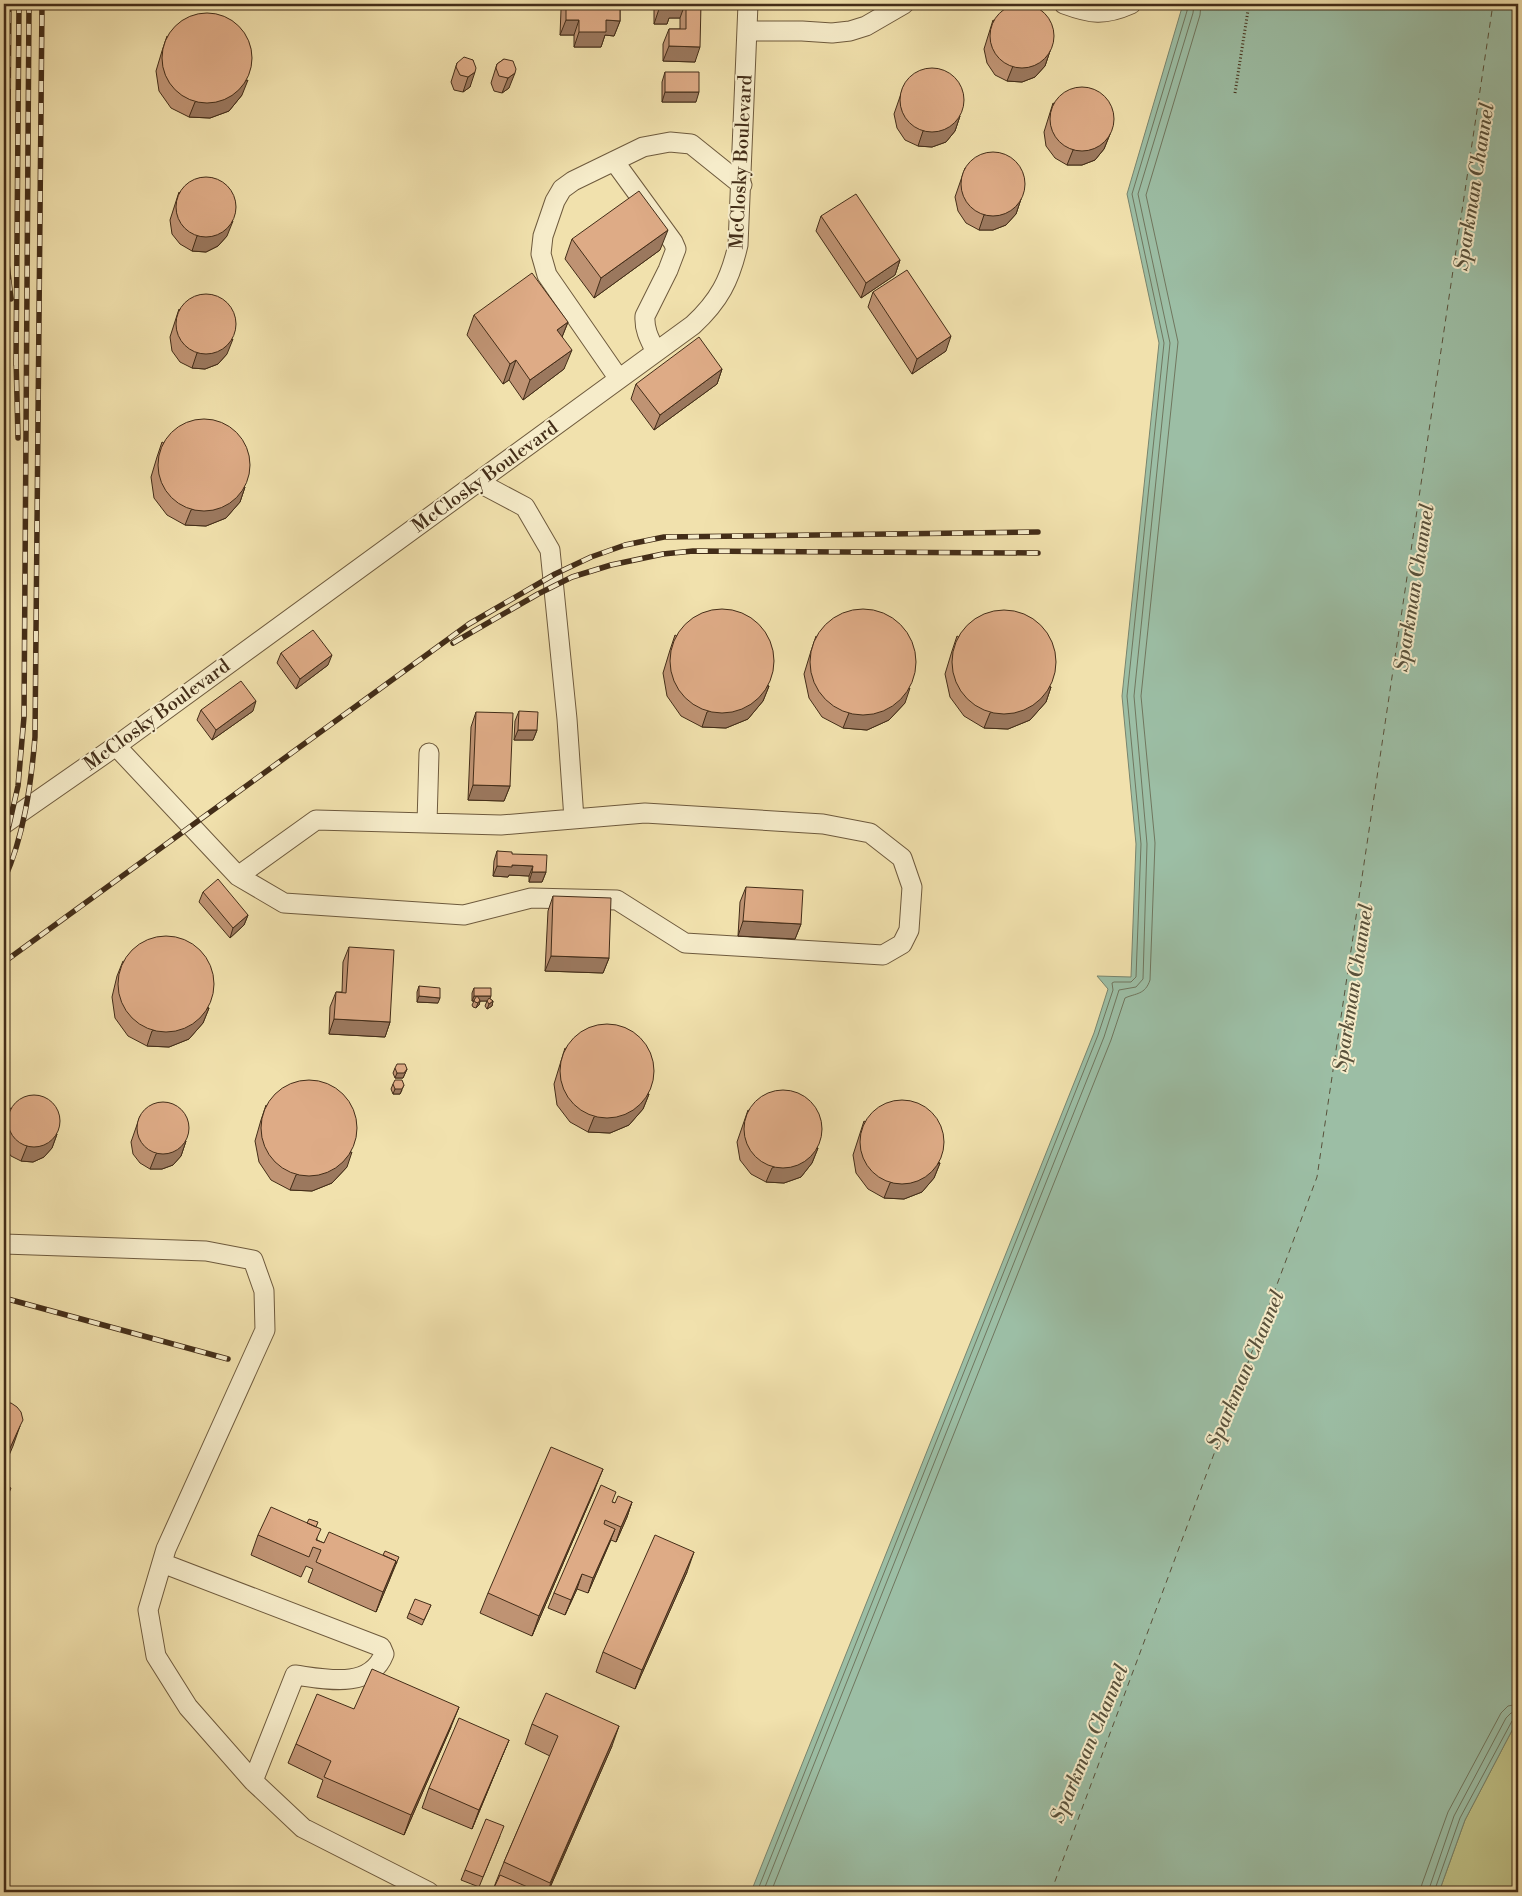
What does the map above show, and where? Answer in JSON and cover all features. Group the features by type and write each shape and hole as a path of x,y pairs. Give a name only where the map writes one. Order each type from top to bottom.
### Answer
{"street":[{"name":"McClosky Boulevard","path":"4,824 116,746 656,352 709,310 722,292 733,270 738,245 742,185 748,4"},
{"path":"747,31 832,33 850,31 866,26 904,4"},
{"path":"1064,4 1085,12 1098,13 1116,11 1131,4"},
{"path":"619,379 547,275 541,254 543,236 555,201 562,189 574,181 643,147 670,142 691,144 742,185"},
{"path":"614,161 673,242 676,249 644,324 646,334 656,352"},
{"path":"478,482 525,507 550,550 567,719 574,819"},
{"path":"116,746 238,876 284,903 464,916 530,898 617,900 685,943 883,955 902,944 909,930 912,887 902,858 870,832 822,824 645,813 500,825 316,820 238,876"},
{"path":"427,823 430,753"},
{"path":"4,1244 206,1251 253,1260 264,1291 265,1330 166,1549 148,1610 156,1656 188,1708 253,1781 304,1828 429,1892"},
{"path":"162,1563 381,1647 384,1654 380,1663 367,1675 341,1681 295,1675 253,1781"}],"path":[{"path":"1235,93 1248,4"}],"green space":[{"path":"1518,1719 1518,1892 1439,1892 1465,1820"}],"water":[{"name":"Sparkman Channel","path":"1183,4 1518,4 1518,1719 1465,1820 1439,1892 751,1892 1094,1033 1108,989 1097,976 1131,977 1136,844 1122,696 1159,343 1127,194"}],"building":[{"path":"566,4 620,4 620,21 606,20 606,32 579,32 579,20 566,20"},
{"path":"659,4 672,4 673,9 659,9"},
{"path":"686,4 701,4 700,47 669,46 669,29 686,29"},
{"path":"1022,4 1040,10 1048,18 1054,36 1048,54 1040,62 1022,68 1004,62 996,54 990,36 996,18 1004,10"},
{"path":"207,13 224,16 239,26 249,41 252,58 249,75 239,90 224,100 207,103 190,100 175,90 165,75 162,58 165,41 175,26 190,16"},
{"path":"464,57 473,60 476,68 475,72 468,77 460,75 456,67 457,63"},
{"path":"504,59 513,61 516,69 515,73 508,78 499,76 496,68 497,64"},
{"path":"932,68 950,74 958,82 964,100 958,118 950,126 932,132 914,126 906,118 900,100 906,82 914,74"},
{"path":"665,72 699,72 699,92 665,92"},
{"path":"1082,87 1100,93 1108,101 1114,119 1108,137 1100,145 1082,151 1064,145 1056,137 1050,119 1056,101 1064,93"},
{"path":"993,152 1011,158 1019,166 1025,184 1019,202 1011,210 993,216 975,210 967,202 961,184 967,166 975,158"},
{"path":"206,177 223,182 231,190 236,207 231,224 223,232 206,237 189,232 181,224 176,207 181,190 189,182"},
{"path":"639,191 668,230 601,278 572,239"},
{"path":"856,194 900,260 866,283 821,216"},
{"path":"907,270 951,336 917,359 873,292"},
{"path":"532,273 568,322 557,330 572,350 530,380 516,360 510,364 474,315"},
{"path":"206,294 223,299 231,307 236,324 231,341 223,349 206,354 189,349 181,341 176,324 181,307 189,299"},
{"path":"699,337 722,369 660,415 636,384"},
{"path":"195,419 213,419 230,426 243,439 250,456 250,474 243,491 230,504 213,511 195,511 178,504 165,491 158,474 158,456 165,439 178,426"},
{"path":"722,609 742,612 759,624 771,641 774,661 771,681 759,698 742,710 722,713 702,710 685,698 673,681 670,661 673,641 685,624 702,612"},
{"path":"863,609 883,613 900,625 912,642 916,662 912,682 900,699 883,711 863,715 843,711 826,699 814,682 810,662 814,642 826,625 843,613"},
{"path":"1004,610 1024,614 1033,618 1041,625 1048,633 1052,642 1056,662 1052,682 1048,691 1041,699 1033,706 1024,710 1004,714 984,710 975,706 967,699 960,691 956,682 952,662 956,642 960,633 967,625 975,618 984,614"},
{"path":"313,630 332,655 300,679 281,653"},
{"path":"241,681 256,701 216,730 201,710"},
{"path":"519,711 538,712 537,730 518,730"},
{"path":"476,712 513,713 510,786 473,785"},
{"path":"497,851 512,852 512,854 547,855 546,872 532,872 533,866 497,866"},
{"path":"218,879 248,915 233,928 203,892"},
{"path":"746,887 803,890 801,924 743,921"},
{"path":"553,896 611,898 609,958 551,956"},
{"path":"166,936 184,940 200,950 210,966 214,984 210,1002 200,1018 184,1028 166,1032 148,1028 132,1018 122,1002 118,984 122,966 132,950 148,940"},
{"path":"349,947 394,950 390,1022 334,1019 336,992 346,993"},
{"path":"419,986 440,988 440,998 419,996"},
{"path":"474,988 491,988 491,996 474,996"},
{"path":"477,996 480,1000 478,1003 474,1000"},
{"path":"489,998 493,1001 489,1004 487,1001"},
{"path":"607,1024 625,1028 640,1038 650,1053 654,1071 650,1089 640,1104 625,1114 607,1118 589,1114 574,1104 564,1089 560,1071 564,1053 574,1038 589,1028"},
{"path":"397,1064 405,1064 407,1069 404,1073 397,1073 395,1068"},
{"path":"309,1080 327,1084 343,1094 353,1110 357,1128 353,1146 343,1162 327,1172 309,1176 291,1172 275,1162 265,1146 261,1128 265,1110 275,1094 291,1084"},
{"path":"395,1080 402,1080 404,1085 402,1089 395,1089 393,1084"},
{"path":"775,1090 791,1090 805,1096 816,1107 822,1121 822,1137 816,1151 805,1162 791,1168 775,1168 761,1162 750,1151 744,1137 744,1121 750,1107 761,1096"},
{"path":"29,1095 39,1095 53,1102 60,1116 60,1126 53,1140 39,1147 29,1147 19,1143 12,1136 8,1126 8,1116 12,1106 19,1099"},
{"path":"894,1100 910,1100 926,1107 937,1118 944,1134 941,1158 932,1172 926,1177 910,1184 894,1184 878,1177 867,1166 860,1150 860,1134 867,1118 878,1107"},
{"path":"158,1102 168,1102 182,1109 189,1123 189,1133 182,1147 168,1154 158,1154 148,1150 141,1143 137,1133 137,1123 141,1113 148,1106"},
{"path":"4,1403 11,1403 17,1407 21,1412 23,1420 4,1460"},
{"path":"551,1447 603,1469 539,1616 488,1593"},
{"path":"4,1485 11,1488 4,1505"},
{"path":"601,1485 616,1492 612,1502 615,1503 618,1496 632,1502 621,1527 605,1520 604,1524 615,1529 593,1578 582,1574 571,1600 554,1593"},
{"path":"271,1507 321,1529 316,1540 324,1543 329,1532 396,1561 383,1592 316,1562 321,1550 313,1547 309,1557 258,1535"},
{"path":"309,1519 318,1522 316,1527 307,1523"},
{"path":"655,1535 694,1552 642,1670 603,1652"},
{"path":"385,1551 399,1557 396,1564 396,1561 383,1555"},
{"path":"415,1599 431,1605 424,1620 409,1613"},
{"path":"372,1669 459,1707 411,1815 324,1777 331,1761 296,1744 317,1694 354,1709"},
{"path":"546,1693 619,1726 550,1883 504,1862 558,1736 532,1724"},
{"path":"459,1718 509,1740 479,1810 429,1788"},
{"path":"486,1819 504,1826 483,1877 465,1870"},
{"path":"500,1875 539,1892 492,1892"}],"ferry route":[{"path":"1051,1892 1317,1177 1493,4"}],"railway":[{"path":"7,243 9,4"},
{"path":"16,365 19,4"},
{"path":"4,847 18,786 24,717 29,4"},
{"path":"4,880 17,846 26,810 35,737 42,4"},
{"path":"4,236 11,299"},
{"path":"16,358 18,438"},
{"path":"4,962 469,624 555,574 591,557 625,545 664,537 1038,532"},
{"path":"453,643 538,594 572,577 611,565 663,554 693,551 1038,553"},
{"path":"4,1298 228,1359"}]}
